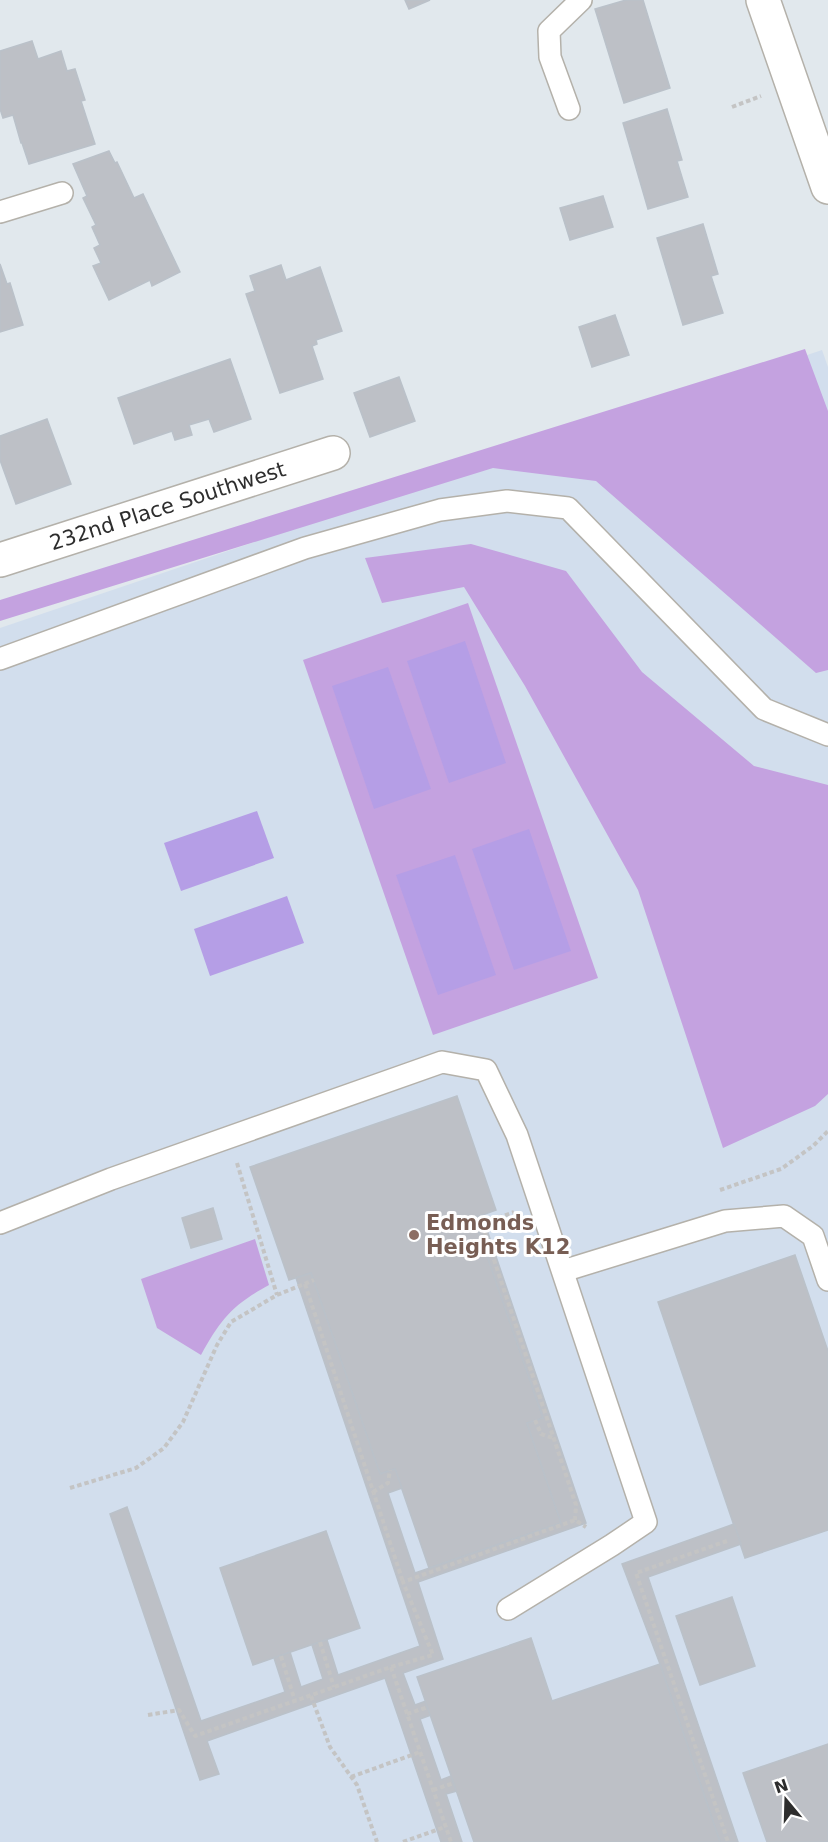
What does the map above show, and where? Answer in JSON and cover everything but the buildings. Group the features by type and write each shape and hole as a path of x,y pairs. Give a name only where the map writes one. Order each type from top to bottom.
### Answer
{"street":[{"path":"763,0 828,187"},
{"name":"232nd Place Southwest","path":"0,560 333,453"}],"lane":[{"path":"569,108 550,57 549,31 581,0"},
{"path":"0,212 62,193"},
{"path":"0,659 305,548 440,510 507,501 568,508 765,709 828,735"},
{"path":"0,1223 111,1179 442,1062 486,1070 517,1135 646,1522 508,1609"},
{"path":"562,1271 725,1221 784,1216 813,1236 828,1280"}],"path":[{"path":"725,1221 717,1191 781,1169 813,1146 828,1131"},
{"path":"228,1137 277,1295"},
{"path":"477,1226 482,1224 554,1438 576,1505 575,1520"},
{"path":"70,1488 136,1468 164,1448 183,1422 217,1346 231,1322 277,1295 314,1280"},
{"path":"148,1715 179,1710 195,1736 391,1667 433,1655 403,1582 305,1284"},
{"path":"535,1420 542,1434 554,1438"},
{"path":"374,1492 388,1483 390,1470"},
{"path":"575,1520 612,1545"},
{"path":"403,1582 575,1520"},
{"path":"727,1541 636,1573 728,1842"},
{"path":"320,1642 334,1687"},
{"path":"281,1656 295,1701"},
{"path":"391,1667 451,1842"},
{"path":"311,1696 330,1747 357,1785 377,1842"},
{"path":"407,1714 428,1707"},
{"path":"351,1777 420,1752"},
{"path":"433,1790 454,1783"},
{"path":"403,1842 446,1827"}],"shaded area":[{"path":"805,349 828,411 828,670 816,673 596,481 493,468 0,621 0,600"},
{"name":"Edmonds Heights K12","path":"822,350 828,367 828,1842 0,1842 0,628"},
{"path":"471,544 566,571 642,672 754,766 828,785 828,1094 815,1106 723,1148 638,890 525,686 464,587 382,603 365,558"},
{"path":"468,603 598,978 433,1035 303,660"},
{"path":"465,641 506,763 449,783 407,661"},
{"path":"388,667 431,789 374,809 332,686"},
{"path":"257,811 274,858 181,891 164,843"},
{"path":"529,829 571,951 514,970 472,849"},
{"path":"455,855 496,975 438,995 396,875"},
{"path":"287,896 304,943 210,976 194,929"},
{"path":"255,1239 269,1285 236,1306 222,1322 201,1355 157,1328 141,1279"}],"place":[{"name":"Edmonds Heights K12","path":"414,1235"}]}
